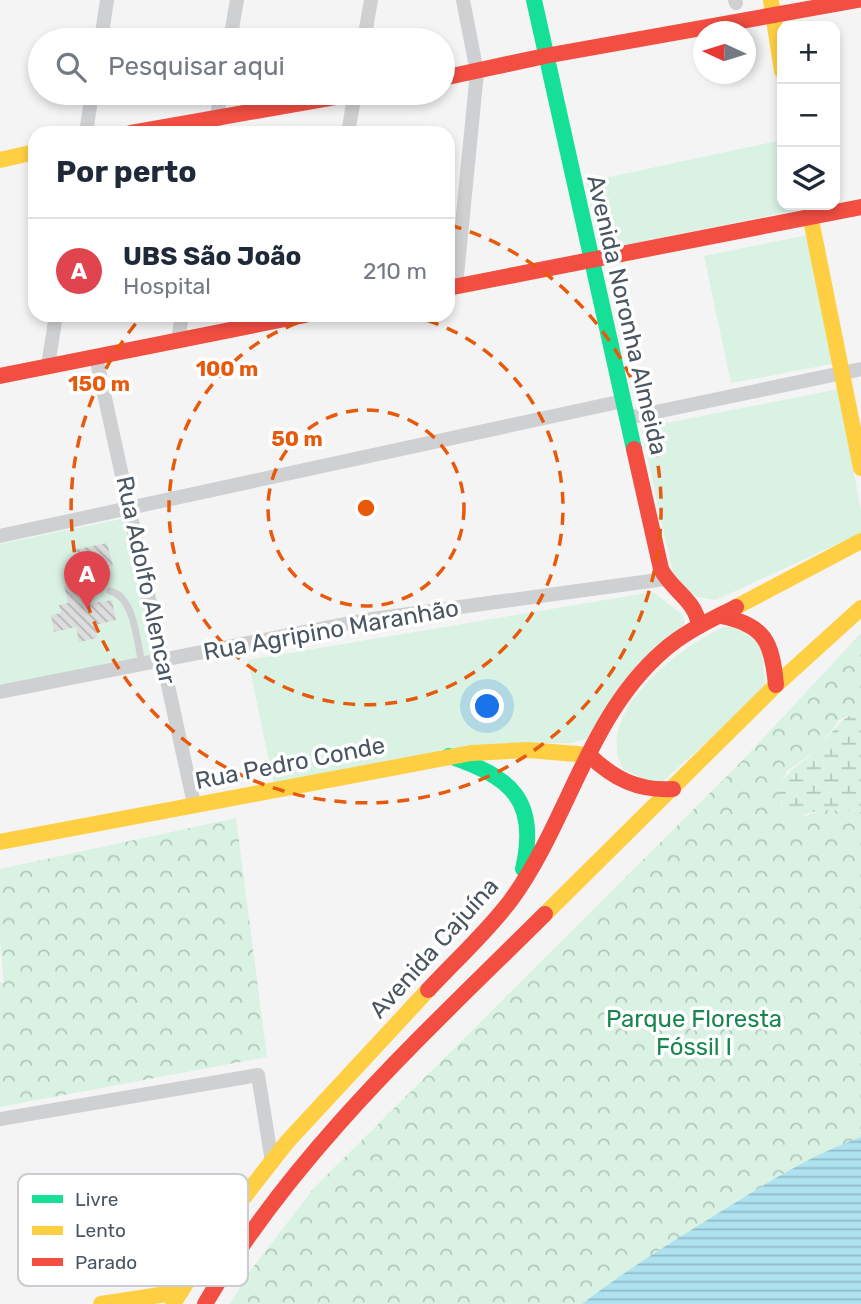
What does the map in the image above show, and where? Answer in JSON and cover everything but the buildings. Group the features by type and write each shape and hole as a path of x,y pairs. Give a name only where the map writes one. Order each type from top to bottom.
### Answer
{"main road":[{"name":"Avenida Noronha Almeida","path":"534,0 664,579"},
{"path":"455,76 771,7 858,0"},
{"path":"771,7 777,42"},
{"path":"166,126 283,105"},
{"path":"0,160 28,154"},
{"path":"840,208 861,207"},
{"path":"455,286 591,262 809,210 839,373 861,468"},
{"path":"0,376 269,322"},
{"name":"Avenida Cajuína","path":"248,1192 272,1162 511,900 607,720 630,687 663,652 699,626 861,541"},
{"path":"664,579 671,588 692,603 699,613 699,626"},
{"name":"Avenida Cajuína","path":"248,1237 297,1169 384,1074 776,685 861,608"},
{"path":"720,616 750,623 764,635 775,661 776,685"},
{"name":"Rua Pedro Conde","path":"0,842 449,757 528,750 589,755"},
{"path":"589,755 608,775 629,785 650,790 673,789"},
{"path":"449,757 478,765 500,778 515,790 525,807 530,831 528,846 511,900"},
{"name":"Avenida Cajuína","path":"205,1304 216,1286"},
{"path":"101,1304 177,1298"}],"street":[{"path":"103,28 107,0"},
{"path":"232,28 237,0"},
{"path":"366,28 371,0"},
{"path":"455,261 477,72 463,0"},
{"path":"87,126 90,105"},
{"path":"215,126 219,105"},
{"path":"349,126 354,105"},
{"path":"48,366 55,322"},
{"path":"178,340 182,322"},
{"name":"Rua Adolfo Alencar","path":"96,357 194,804"},
{"path":"627,418 861,369"},
{"path":"0,536 623,401"},
{"name":"Rua Agripino Maranhão","path":"0,692 365,620 664,579"},
{"path":"0,1119 258,1075 272,1162"}],"lane":[{"path":"110,591 122,598 128,608 142,665"}],"green space":[{"path":"777,141 777,210 797,210 600,250 586,182"},
{"path":"807,235 832,364 731,383 704,256"},
{"path":"839,389 861,511 861,533 716,600 697,597 675,583 641,428"},
{"path":"126,518 155,658 0,688 0,544"},
{"path":"653,592 683,615 685,623 594,736 572,743 522,743 274,785 248,660"},
{"path":"724,627 733,627 762,644 765,689 659,785 624,770 617,749 619,727 629,706 664,666 706,636"},
{"name":"Parque Floresta Fóssil I","path":"861,633 861,709 839,720 819,748 787,771 781,785 781,805 806,816 822,810 861,811 861,1137 793,1168 741,1199 639,1263 582,1304 230,1304 241,1286 248,1286 248,1274 314,1188 741,762"},
{"path":"861,709 861,811 822,810 788,818 780,793 786,776 818,748 841,722"},
{"path":"236,818 267,1057 0,1107 0,983 4,982 0,940 0,869"}],"water":[{"path":"861,1137 861,1304 582,1304 650,1256 754,1191 806,1161"}],"traffic: fast":[{"path":"534,0 634,449"},
{"path":"449,756 489,773 515,794 523,808 527,825 523,869"}],"traffic: slow":[{"path":"771,1 777,39"},
{"path":"0,160 28,154"},
{"path":"809,210 861,468"},
{"path":"736,607 861,541"},
{"path":"545,914 776,685 861,608"},
{"path":"0,842 471,753 528,750 589,755"},
{"path":"248,1192 287,1142 428,990"},
{"path":"173,1304 184,1286"},
{"path":"101,1304 180,1292"}],"traffic: jam":[{"path":"455,75 545,56 858,0"},
{"path":"171,126 290,105"},
{"path":"455,287 861,207"},
{"path":"0,376 270,322"},
{"path":"634,449 661,569 689,602 699,626"},
{"path":"428,990 511,900 531,870 597,738 637,677 680,638 736,607"},
{"path":"721,616 748,625 764,638 772,657 776,685"},
{"path":"589,755 627,782 649,788 673,789"},
{"path":"248,1238 319,1146 362,1098 545,914"},
{"path":"205,1304 216,1286"}],"place":[{"name":"UBS São João","path":"87,609"}]}
